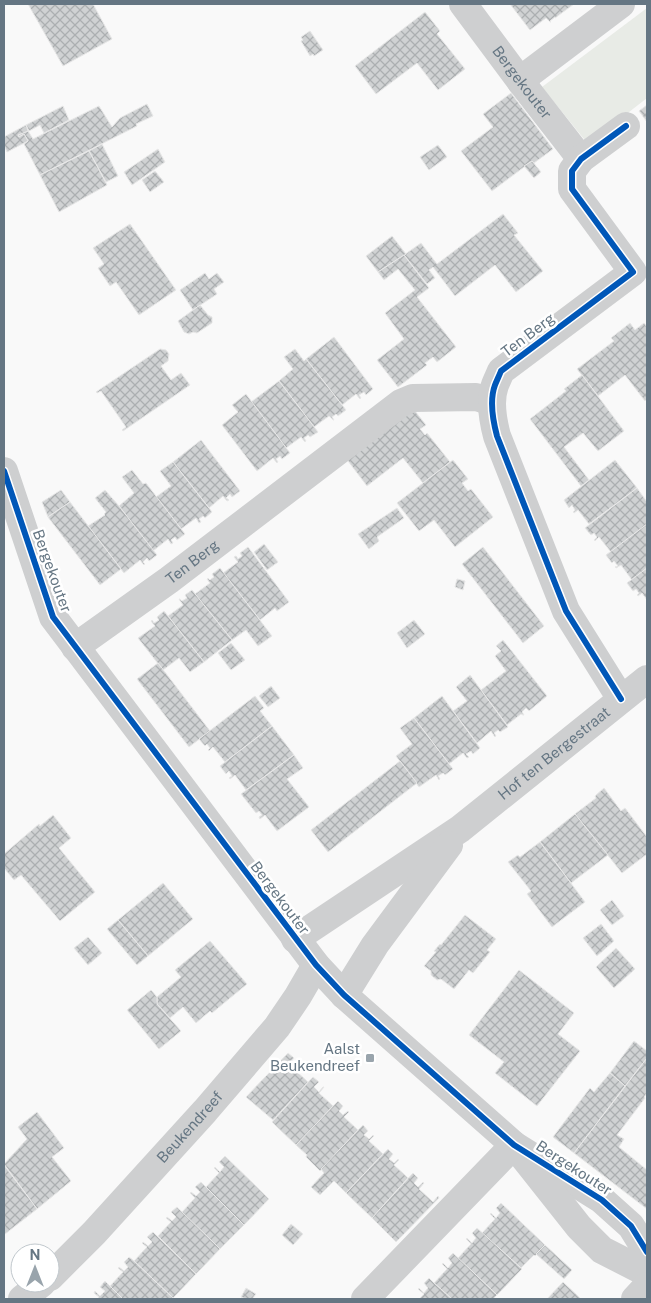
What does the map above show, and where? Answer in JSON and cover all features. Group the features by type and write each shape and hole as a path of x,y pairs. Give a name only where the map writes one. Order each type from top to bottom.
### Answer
{"street":[{"name":"Bergekouter","path":"462,4 581,159"},
{"path":"521,82 531,72 621,4"},
{"path":"581,159 626,126"},
{"name":"Ten Berg","path":"581,159 572,170 572,189 640,275 502,371 494,387 492,402 493,420 497,436 566,611 621,699"},
{"name":"Ten Berg","path":"75,647 170,580 401,403 413,398 476,398 492,402"},
{"name":"Bergekouter","path":"4,471 53,616 316,965 344,994 514,1144 602,1200 631,1226 647,1252"},
{"name":"Hof ten Bergestraat","path":"295,939 460,829 647,679"},
{"name":"Hof ten Bergestraat","path":"344,994 375,945 460,829"},
{"name":"Beukendreef","path":"60,1266 94,1233 205,1111 277,1027 316,965"},
{"name":"Bergekouter","path":"514,1144 579,1227 602,1250 647,1273"},
{"path":"365,1299 514,1144"},
{"path":"634,1299 647,1286"}],"shaded area":[{"path":"647,8 647,98 588,144 542,87"}],"building":[{"path":"28,4 93,4 112,39 63,66"},
{"path":"510,4 574,4 551,22 546,18 530,30"},
{"path":"425,12 440,31 437,34 465,69 438,90 417,63 376,94 355,66"},
{"path":"310,31 323,50 314,56 313,54 310,56 301,41 303,40 301,37"},
{"path":"511,93 553,149 534,163 532,161 492,191 461,151 493,127 483,114"},
{"path":"147,104 153,116 40,175 24,144 28,141 24,134 19,137 18,135 28,131 33,139 99,106 112,127 120,118"},
{"path":"647,105 647,122 639,111"},
{"path":"63,106 69,120 44,133 40,125 29,131 26,125"},
{"path":"26,125 28,131 18,135 19,137 24,134 28,141 7,152 4,145 4,137"},
{"path":"102,144 118,176 106,182 89,151"},
{"path":"438,145 447,157 429,170 420,157"},
{"path":"158,149 165,162 132,185 124,172"},
{"path":"89,151 107,185 59,212 40,175"},
{"path":"532,161 541,172 534,178 524,166"},
{"path":"155,171 164,182 150,192 142,180"},
{"path":"503,214 518,233 514,235 543,271 516,292 495,265 455,296 433,267 429,270 435,278 427,284 404,255 421,243 437,264"},
{"path":"130,224 176,290 139,315 116,282 110,286 98,268 104,264 93,248"},
{"path":"392,236 406,254 378,272 366,256"},
{"path":"404,255 429,288 417,297 456,347 437,362 433,357 425,363 427,365 398,387 377,360 404,339 385,313 415,290 398,269 384,280 378,272"},
{"path":"205,273 209,279 217,273 224,282 214,289 217,294 193,310 180,290"},
{"path":"200,305 212,317 212,323 197,333 189,334 184,332 178,321"},
{"path":"630,323 635,330 644,323 647,327 647,399 645,401 625,375 598,396 577,369 614,341 611,338"},
{"path":"334,337 373,389 366,395 364,392 359,395 360,399 356,394 342,405 306,359"},
{"path":"160,349 166,350 169,354 168,361 161,366 171,380 181,373 190,385 123,431 126,427 101,391 96,392"},
{"path":"295,349 304,361 306,359 346,410 338,416 336,414 332,417 334,420 329,416 314,427 279,381 293,369 284,357"},
{"path":"582,375 624,431 598,451 583,433 564,447 589,480 581,486 530,419 566,391 564,389"},
{"path":"279,381 318,432 304,438 305,442 301,437 286,448 251,402"},
{"path":"246,394 290,453 282,459 280,456 276,459 277,463 273,458 257,471 222,425 238,412 232,405"},
{"path":"411,406 426,425 420,429 425,435 427,433 450,462 423,483 403,458 367,486 345,457"},
{"path":"201,440 240,491 232,497 230,494 226,498 229,500 227,501 223,496 209,508 173,462"},
{"path":"453,460 468,479 462,483 468,491 471,489 493,517 455,547 434,520 419,531 397,503"},
{"path":"615,460 637,488 589,524 578,510 574,513 575,510 572,505 569,508 564,500"},
{"path":"173,462 212,512 205,518 203,516 199,519 201,522 199,523 196,518 181,529 156,497 171,486 160,471"},
{"path":"132,470 143,484 146,483 185,534 177,540 175,537 171,540 173,543 171,544 168,539 153,551 119,506 134,493 122,477"},
{"path":"637,488 647,502 647,524 611,552 599,537 595,541 597,537 594,533 591,535 585,528"},
{"path":"61,490 70,502 48,517 42,502"},
{"path":"105,490 157,555 149,561 147,558 143,562 144,565 140,560 124,573 88,526 105,515 106,512 95,498"},
{"path":"70,502 121,569 100,585 48,517"},
{"path":"397,508 404,518 377,537 379,541 369,549 358,534"},
{"path":"647,524 647,568 632,580 621,565 616,568 618,566 614,561 612,563 606,555"},
{"path":"264,544 278,562 267,570 254,552"},
{"path":"248,547 289,602 277,611 275,608 260,620 223,573 238,562 234,557 236,556 238,559 242,556 240,553"},
{"path":"483,547 544,626 523,643 462,564"},
{"path":"220,568 272,636 258,646 246,630 232,640 195,594 210,583 207,579 210,580 214,577 212,574"},
{"path":"647,568 647,600 642,593 638,596 639,593 636,589 633,591 627,583"},
{"path":"457,579 465,581 463,590 455,587"},
{"path":"192,590 232,640 204,662 168,616 183,605 179,599 182,601 187,598 185,595"},
{"path":"164,611 204,662 190,672 179,658 163,670 138,638 155,626 151,621 154,623 159,620 157,617"},
{"path":"414,620 425,634 407,648 397,633"},
{"path":"503,640 547,696 529,711 526,708 522,712 524,715 521,714 507,725 481,690 506,671 495,656 501,651 496,646"},
{"path":"231,643 245,660 231,670 218,653"},
{"path":"158,663 210,731 189,747 137,679"},
{"path":"470,675 508,727 494,733 495,737 491,731 477,743 453,711 467,701 456,687"},
{"path":"271,686 280,698 268,707 259,696"},
{"path":"255,696 264,708 260,711 272,726 225,762 213,747 209,751 210,748 207,744 205,746 199,739"},
{"path":"442,696 480,748 473,754 471,751 466,754 469,757 467,758 463,753 449,764 414,718"},
{"path":"414,718 453,769 445,775 443,773 438,776 439,780 436,775 419,787 396,756 412,744 400,728"},
{"path":"272,726 294,755 246,790 235,775 230,779 232,776 229,771 226,774 220,766"},
{"path":"294,755 303,768 287,779 309,807 277,831 265,815 260,819 259,817 262,815 259,811 256,813 241,794"},
{"path":"400,761 417,783 328,852 311,830"},
{"path":"604,788 621,811 625,808 647,837 647,854 622,873 575,814 596,798 595,796"},
{"path":"575,814 608,855 571,883 540,842"},
{"path":"53,815 71,838 59,848 95,892 60,921 21,875 14,880 4,868 4,854 39,824 40,826"},
{"path":"540,842 585,902 552,927 527,894 531,891 508,862 518,855 520,857"},
{"path":"163,883 193,919 148,956 118,920"},
{"path":"612,900 624,916 612,925 600,910"},
{"path":"465,915 496,939 487,950 490,952 473,973 469,970 454,989 441,979 437,980 431,975 431,971 424,966 436,952 434,951"},
{"path":"118,920 148,956 137,965 107,929"},
{"path":"601,924 614,941 597,956 583,938"},
{"path":"88,937 102,953 88,965 74,948"},
{"path":"210,941 247,984 212,1013 210,1011 196,1023 183,1007 170,1018 157,1004 157,997 181,977 175,970"},
{"path":"616,948 635,969 614,988 596,967"},
{"path":"519,970 574,1013 558,1034 580,1051 537,1106 495,1073 504,1062 469,1035"},
{"path":"151,990 157,997 157,1004 181,1031 159,1049 127,1010"},
{"path":"634,1041 647,1051 647,1058 625,1086 610,1073"},
{"path":"288,1053 294,1058 289,1064 294,1068 299,1064 294,1069 308,1082 273,1120 246,1097"},
{"path":"647,1058 647,1093 617,1135 624,1139 619,1147 647,1170 647,1209 574,1153"},
{"path":"610,1073 625,1086 574,1153 553,1137 590,1088 594,1092"},
{"path":"313,1077 319,1082 314,1087 319,1092 324,1087 319,1093 333,1106 296,1145 272,1122"},
{"path":"338,1101 343,1106 339,1111 343,1115 349,1112 344,1117 358,1130 320,1171 296,1145"},
{"path":"37,1112 64,1148 52,1157 71,1181 37,1209 4,1164 27,1139 18,1127"},
{"path":"363,1125 368,1131 364,1135 369,1139 374,1136 369,1141 383,1154 346,1193 334,1181 320,1195 311,1187 324,1173 321,1169"},
{"path":"388,1149 393,1154 389,1159 394,1163 399,1160 394,1165 408,1178 372,1218 346,1193"},
{"path":"225,1156 269,1199 244,1225 206,1187 219,1173 214,1168 220,1172 224,1167 219,1162"},
{"path":"4,1165 37,1209 5,1234 4,1232"},
{"path":"413,1173 418,1178 414,1183 418,1187 424,1183 419,1189 433,1202 438,1196 439,1198 396,1242 372,1218"},
{"path":"201,1182 244,1225 220,1249 182,1212 195,1198 190,1193 196,1196 200,1192 195,1187"},
{"path":"501,1203 545,1245 521,1268 482,1233 495,1219 490,1214 496,1218 500,1213 496,1208"},
{"path":"177,1207 220,1249 196,1274 158,1236 171,1222 166,1218 172,1221 176,1217 171,1212"},
{"path":"291,1224 303,1234 293,1245 282,1235"},
{"path":"477,1228 522,1269 497,1295 458,1258 471,1244 466,1239 472,1243 476,1238 472,1233"},
{"path":"153,1232 196,1274 173,1298 134,1261 147,1247 142,1243 148,1246 152,1242 147,1237"},
{"path":"545,1245 572,1270 564,1279 536,1254"},
{"path":"453,1253 497,1295 493,1299 452,1299 434,1283 447,1269 442,1264 448,1268 452,1263 448,1258"},
{"path":"129,1257 174,1299 123,1299 110,1286 123,1272 118,1268 124,1271 128,1267 124,1262"},
{"path":"429,1278 452,1299 419,1299 424,1294 418,1289 424,1293 428,1288 424,1283"},
{"path":"105,1281 123,1299 97,1299 99,1297 94,1293 95,1291 100,1296 105,1291 100,1287"},
{"path":"563,1282 581,1299 547,1299"},
{"path":"246,1288 256,1294 252,1299 241,1297"}],"cycle path":[{"path":"621,699 566,611 497,436 492,404 493,391 501,371 633,272 572,189 572,171 581,159 626,126"},
{"path":"4,471 53,617 316,965 344,995 514,1145 602,1200 631,1226 647,1252"}],"place":[{"name":"Aalst Beukendreef","path":"370,1058"}]}
